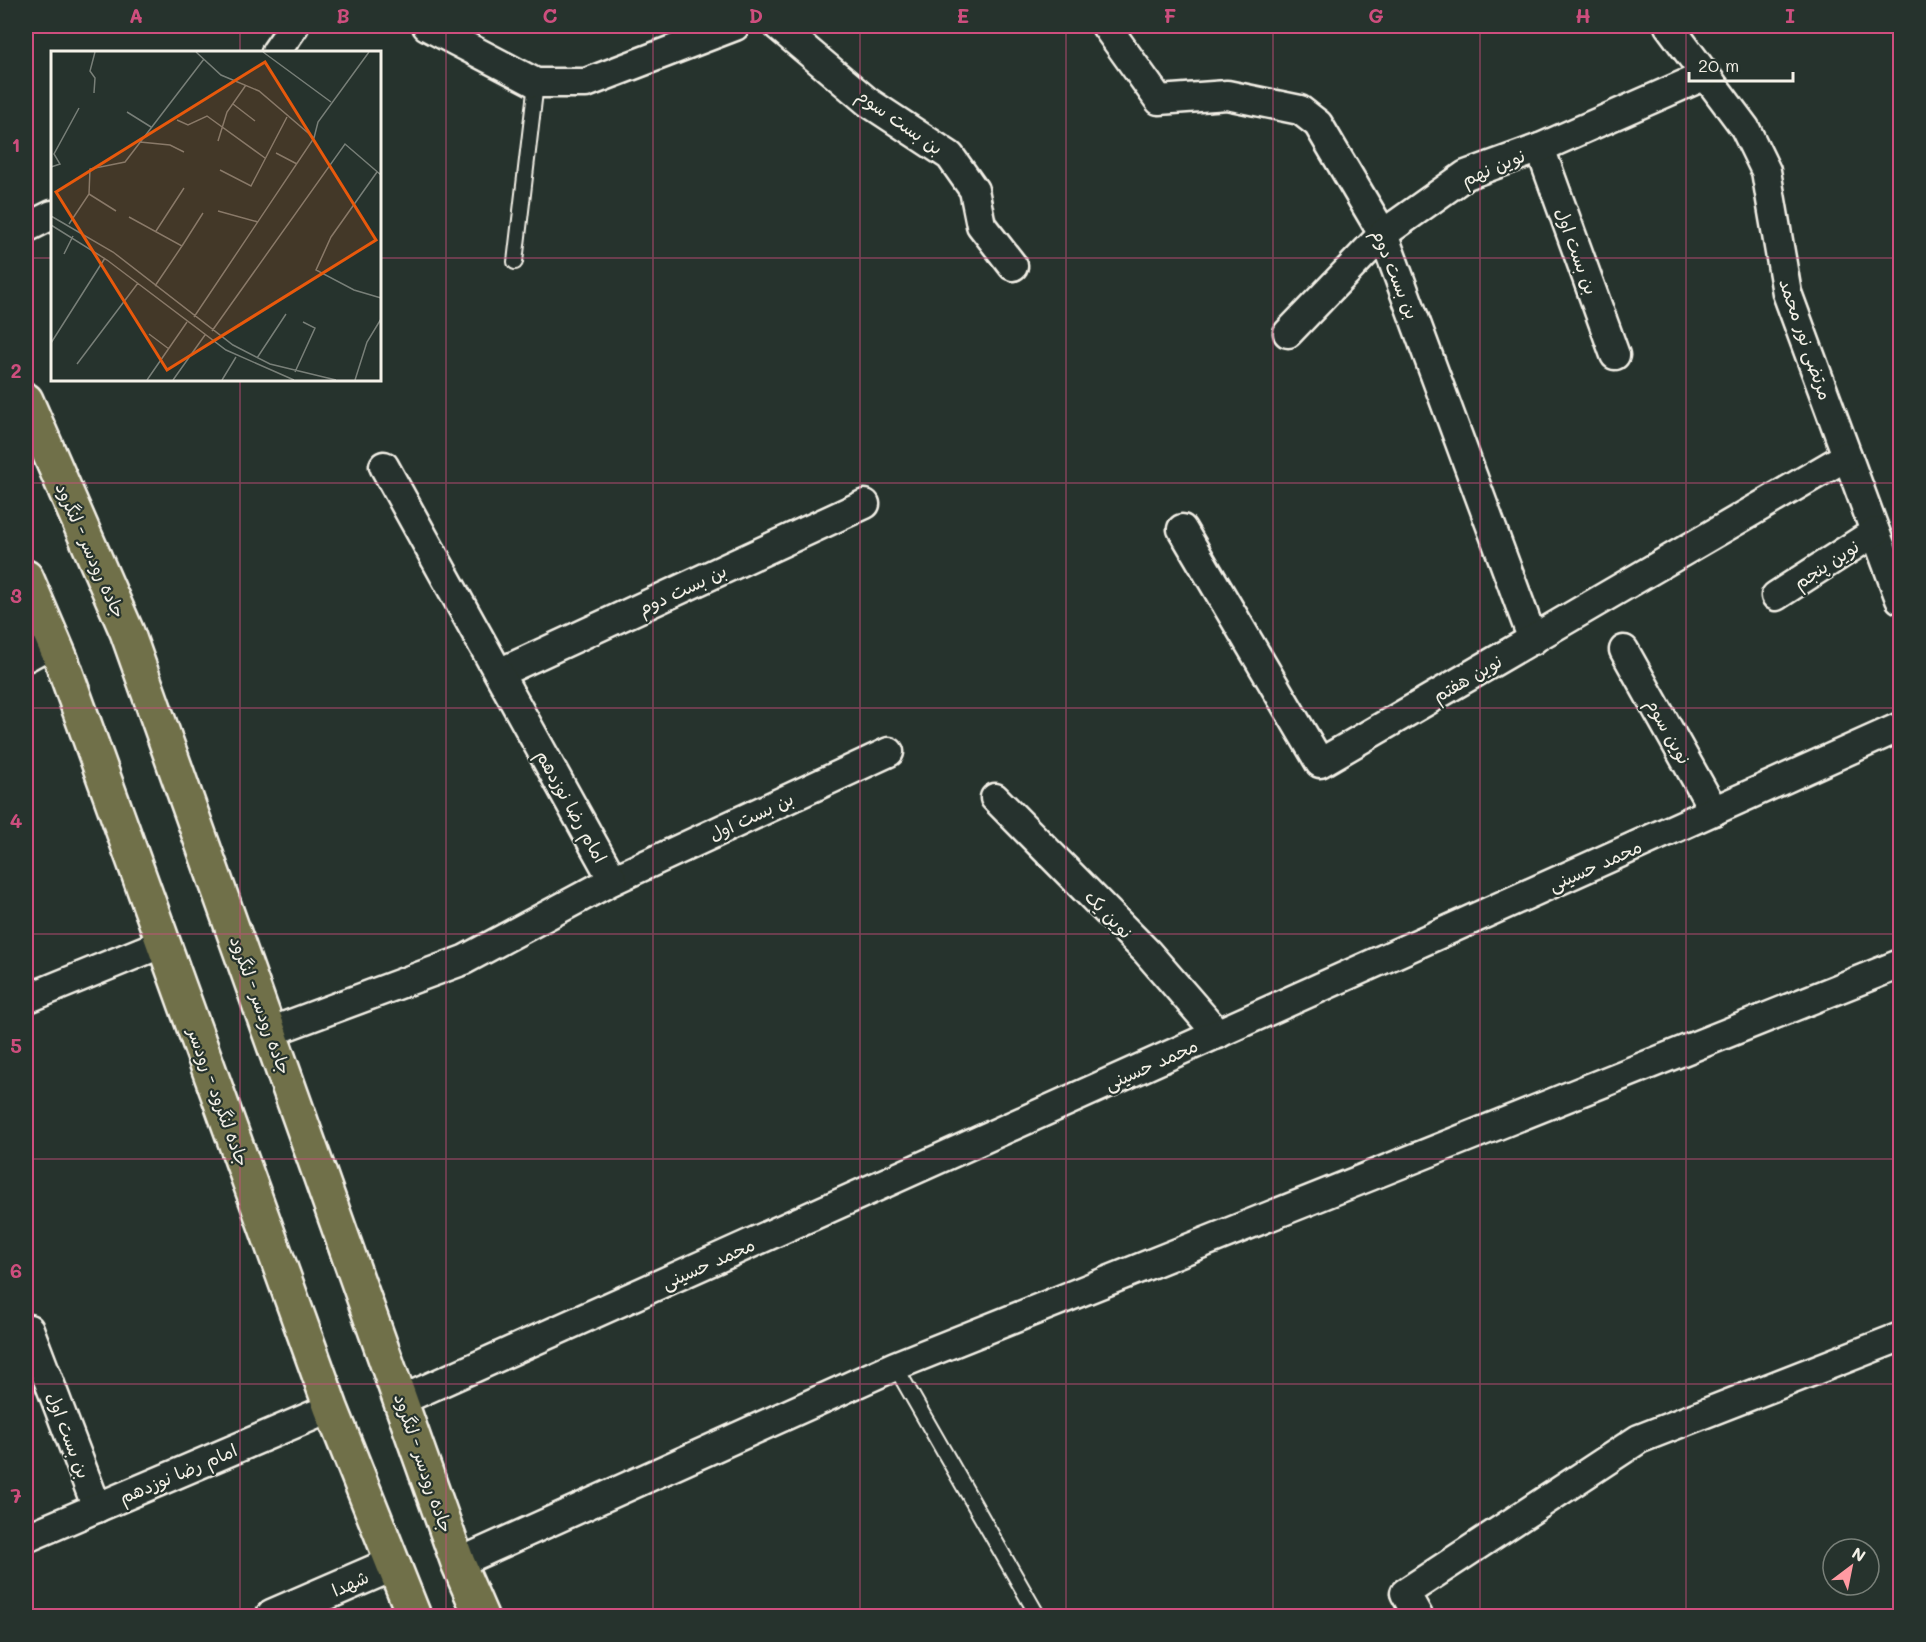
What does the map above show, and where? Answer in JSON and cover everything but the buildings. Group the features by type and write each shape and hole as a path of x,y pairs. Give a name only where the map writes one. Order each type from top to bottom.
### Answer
{"highway":[{"name":"جاده رودسر - لنگرود","path":"26,400 127,632 402,1400 458,1563 481,1617"},
{"name":"جاده لنگرود - رودسر","path":"26,577 39,650 164,943 331,1408 414,1617"}],"street":[{"path":"277,51 294,26"},
{"path":"426,26 536,83 586,83 735,26"},
{"name":"بن بست سوم","path":"778,26 868,102 950,156 974,190 981,225 1013,266"},
{"name":"بن بست دوم","path":"1106,26 1159,100 1227,95 1300,110 1318,124 1383,234 1533,639"},
{"name":"مرتضی نور محمد","path":"1669,26 1745,128 1766,171 1787,293 1900,599"},
{"name":"نوین نهم","path":"1288,333 1383,234 1466,175 1540,148 1706,75"},
{"name":"بن بست اول","path":"1540,148 1615,355"},
{"path":"26,228 51,216"},
{"name":"نوین هفتم","path":"1182,529 1320,763 1847,456"},
{"name":"امام رضا نوزدهم","path":"270,1032 464,960 613,880 384,466"},
{"name":"بن بست دوم","path":"499,673 865,504"},
{"name":"نوین پنجم","path":"1776,596 1875,532"},
{"name":"نوین سوم","path":"1624,650 1714,811"},
{"name":"محمد حسینی","path":"402,1400 1900,727"},
{"name":"بن بست اول","path":"613,880 889,752"},
{"name":"نوین یک","path":"995,798 1147,952 1218,1034"},
{"path":"26,999 164,943"},
{"path":"458,1563 895,1366 1900,964"},
{"name":"بن بست اول","path":"29,1329 97,1508"},
{"path":"1418,1617 1405,1593 1639,1439 1900,1337"},
{"name":"امام رضا نوزدهم","path":"26,1538 331,1408"},
{"name":"شهدا","path":"273,1617 393,1564"}],"lane":[{"path":"516,262 536,83"},
{"path":"895,1366 1038,1617"}]}
